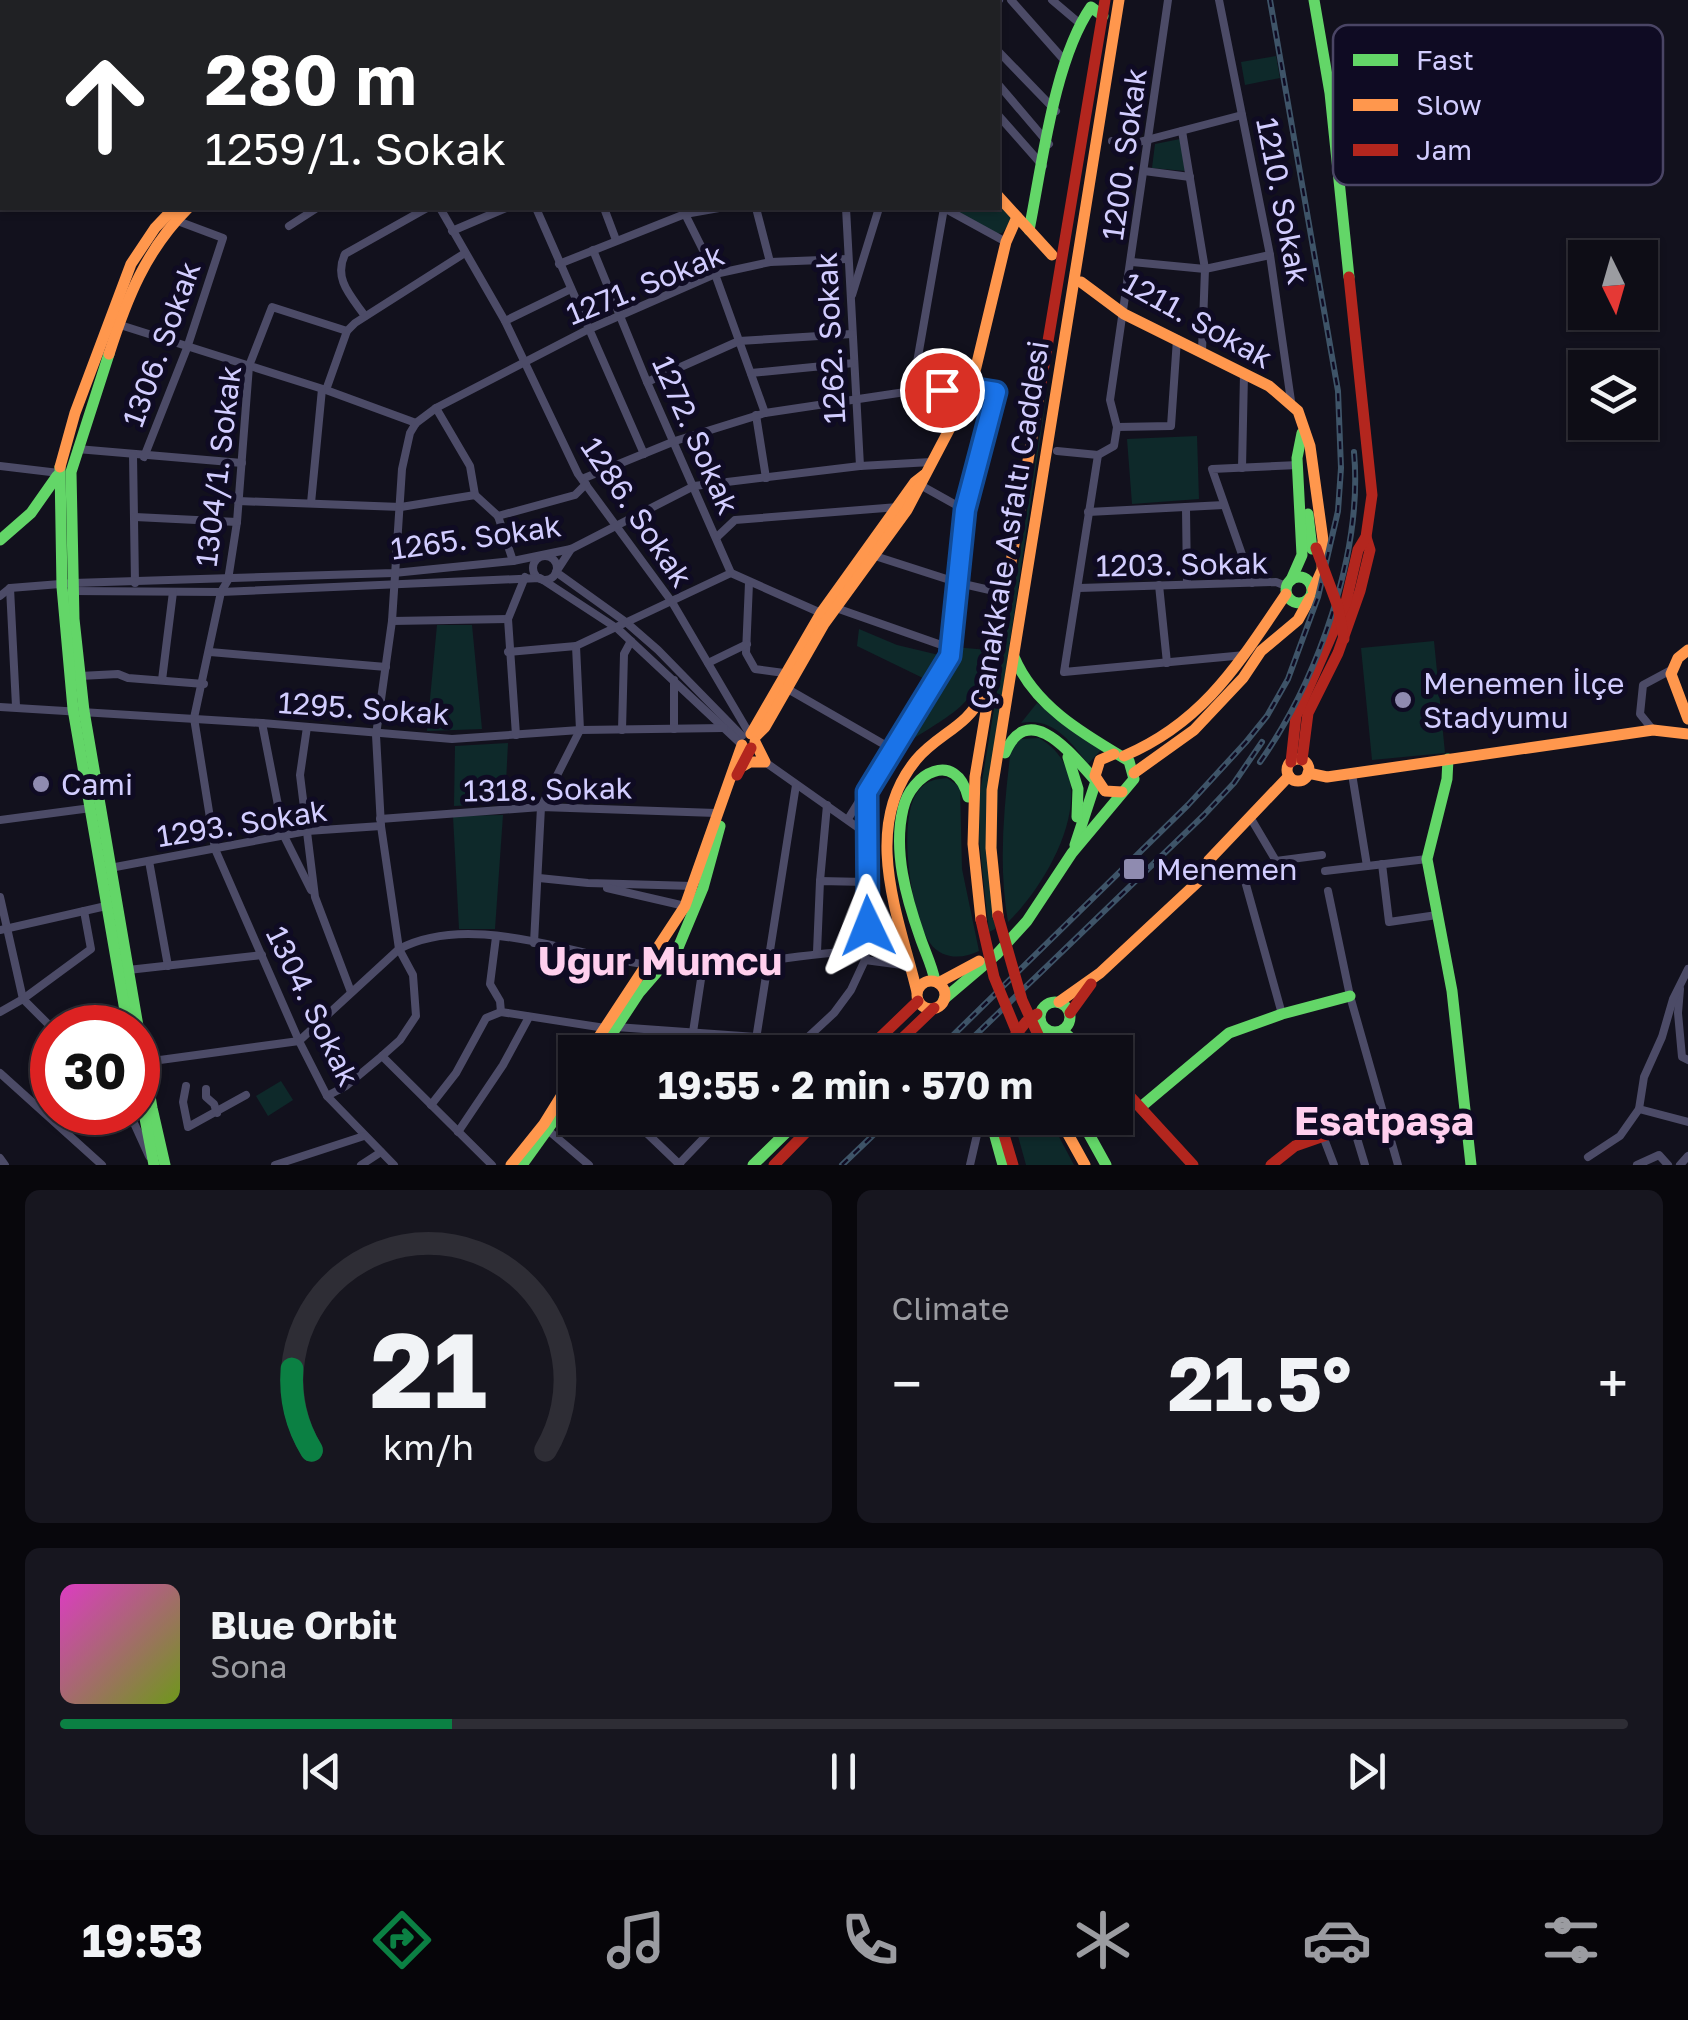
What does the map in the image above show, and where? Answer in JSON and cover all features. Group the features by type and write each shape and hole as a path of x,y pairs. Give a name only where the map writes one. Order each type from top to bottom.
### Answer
{"main road":[{"name":"Çanakkale Asfaltı Caddesi","path":"1016,1035 994,977 981,920 973,844 976,777 1106,0"},
{"name":"Çanakkale Asfaltı Caddesi","path":"1038,1035 1022,1000 998,916 992,820 996,762 1119,0"},
{"path":"1314,0 1333,120"},
{"path":"1029,230 1065,61 1078,22 1091,4 1103,16"},
{"path":"1296,760 1298,710 1342,612 1358,550 1366,537 1372,495 1340,185"},
{"path":"1000,198 1052,256"},
{"path":"0,540 6,529 31,513 59,472 75,413 112,322 175,214"},
{"path":"604,1035 678,948 693,914 748,740 765,727 836,608 875,556 923,480 971,388 1006,242 1017,217"},
{"name":"1211. Sokak","path":"1082,282 1124,314 1202,351 1291,402"},
{"path":"112,322 71,472 69,587 80,676 79,710 133,1005"},
{"path":"1072,854 1100,760 1172,735 1249,658 1298,620 1311,594 1321,572 1324,544 1303,428 1291,402"},
{"path":"1305,447 1314,548 1341,638"},
{"path":"906,1035 996,954 1036,909 1072,854 1131,784 1134,773 1194,730 1243,678 1249,658 1302,554 1298,465 1305,447"},
{"path":"59,472 90,808 124,1005"},
{"path":"607,1035 685,906 716,813 784,672 915,482 923,480"},
{"path":"1289,776 1287,768 1296,760 1302,716 1341,638 1370,550 1366,537"},
{"path":"1288,587 1305,578 1311,594"},
{"path":"1288,587 1299,604 1311,594"},
{"path":"1688,650 1671,670 1688,719"},
{"path":"1013,653 1026,682 1119,755 1134,773"},
{"path":"939,1004 924,1007 918,997 890,876 886,832 890,803 918,756 972,716 995,664"},
{"path":"992,820 1007,744 1014,734 1026,729 1052,737 1107,792 1122,792"},
{"path":"1308,773 1327,777 1352,774 1653,730 1688,734"},
{"path":"748,740 765,762"},
{"path":"1065,749 1078,789 1072,854"},
{"path":"1448,759 1447,779 1426,859 1452,991 1470,1165"},
{"path":"1289,776 1301,780 1308,773 1308,766 1296,760"},
{"path":"740,768 750,762 765,762"},
{"path":"939,1004 944,990 936,982 906,888 900,838 907,795 920,779 934,771 954,772 967,786 971,879 978,900"},
{"path":"1016,1035 1048,1003 1060,1002 1100,973 1202,878 1210,860 1289,776"},
{"path":"926,952 944,963 967,966"},
{"path":"882,1035 918,997 925,982 936,982 996,954"},
{"path":"1062,1031 1070,1021 1070,1013 1100,973"},
{"path":"1142,1106 1229,1034 1282,1014 1350,996"},
{"path":"1060,1002 1070,1013"},
{"path":"1040,1012 1040,1020 1048,1031"},
{"path":"1043,1035 1048,1031 1067,1035"},
{"path":"1133,1097 1193,1165"},
{"path":"511,1165 558,1101"},
{"path":"1271,1165 1295,1146 1384,1115"},
{"path":"522,1165 558,1118"},
{"path":"148,1135 153,1165"},
{"path":"158,1135 165,1165"},
{"path":"753,1165 784,1135"},
{"path":"774,1165 803,1135"},
{"path":"994,1135 1004,1165"},
{"path":"1004,1135 1013,1165"},
{"path":"1068,1135 1085,1165"},
{"path":"1089,1135 1106,1165"}],"street":[{"path":"1011,0 1065,61"},
{"path":"1052,0 1078,22"},
{"name":"1200. Sokak","path":"1116,427 1110,400 1168,0"},
{"name":"1210. Sokak","path":"1221,3 1270,256 1291,402"},
{"path":"1000,52 1056,111"},
{"path":"1000,86 1048,144"},
{"path":"1112,142 1148,140 1242,115"},
{"path":"1000,117 1043,166"},
{"path":"1182,131 1205,269 1202,351"},
{"path":"1144,172 1190,177"},
{"path":"289,226 314,210"},
{"path":"365,316 342,283 340,270 345,254 423,210"},
{"name":"1286. Sokak","path":"441,210 505,321 584,481 672,602 748,740"},
{"path":"452,230 501,210"},
{"path":"537,210 644,454"},
{"path":"606,210 616,240"},
{"path":"559,264 684,214 707,210"},
{"path":"757,210 770,262"},
{"name":"1262. Sokak","path":"846,210 860,466"},
{"path":"850,299 878,210"},
{"path":"912,391 942,210"},
{"path":"946,210 1006,242"},
{"name":"1306. Sokak","path":"138,456 187,348 223,238 175,214"},
{"path":"684,214 714,274 752,374 761,414 766,478"},
{"name":"1272. Sokak","path":"594,250 646,382 731,573"},
{"path":"311,504 324,390 348,331 365,316 465,253"},
{"path":"1132,262 1205,269 1270,256"},
{"name":"1271. Sokak","path":"416,424 436,408 523,362 714,274 770,262 848,259"},
{"path":"505,321 571,289"},
{"name":"1304/1. Sokak","path":"222,592 228,580 237,522 249,366 272,307 348,331"},
{"path":"112,322 416,424 410,433 402,469 392,622 376,735 380,822 399,949 412,975 416,1016 400,1040 346,1086 328,1096"},
{"path":"646,382 739,341 852,334"},
{"path":"1057,450 1082,456 1098,454 1114,446 1116,427 1171,426 1178,339"},
{"path":"752,374 854,363"},
{"path":"1242,468 1244,374"},
{"path":"498,516 575,496 584,481 675,440 761,414 912,391 971,388 996,392 965,510 950,656 848,820"},
{"path":"436,408 470,466 475,495 498,516 513,561"},
{"path":"77,449 242,463"},
{"path":"1098,454 1064,672 1249,658"},
{"path":"136,583 138,456"},
{"name":"1265. Sokak","path":"69,587 222,592 394,578 513,561 570,549 694,486 860,466 930,462"},
{"path":"1252,584 1212,469 1298,465"},
{"path":"0,466 59,472"},
{"path":"923,480 965,510"},
{"path":"238,501 400,507 475,495"},
{"path":"1088,512 1224,504"},
{"path":"716,538 735,520 898,507"},
{"path":"1186,509 1187,584"},
{"path":"135,518 237,522"},
{"path":"556,572 554,560 544,556 533,566 540,578 551,578 556,572 570,549"},
{"path":"875,556 994,590"},
{"name":"1265. Sokak","path":"556,572 628,623 748,740"},
{"path":"508,652 576,646 731,573 821,614"},
{"path":"516,735 508,620 525,577"},
{"name":"1265. Sokak","path":"69,587 228,580 540,578 618,629 726,728 748,740"},
{"name":"1203. Sokak","path":"1079,588 1276,582 1288,587"},
{"path":"749,583 747,659 755,669 784,672"},
{"path":"1159,584 1167,663"},
{"path":"0,596 10,588 69,587"},
{"path":"10,588 16,706"},
{"path":"162,680 173,592"},
{"path":"194,718 222,592"},
{"path":"836,608 950,648"},
{"path":"392,622 508,620"},
{"path":"622,730 624,654 631,640"},
{"path":"708,664 747,644"},
{"path":"534,943 541,807 580,730 576,646"},
{"path":"210,652 386,667"},
{"path":"1653,730 1640,714 1643,686 1671,670"},
{"path":"80,676 118,674 204,684"},
{"path":"674,680 674,729"},
{"path":"786,688 892,749"},
{"name":"1295. Sokak","path":"0,707 452,739 580,730 726,728"},
{"name":"1304. Sokak","path":"194,718 215,850 300,1041 328,1096 394,1165"},
{"path":"262,723 284,836 314,897 351,992"},
{"path":"307,727 300,775 314,897"},
{"path":"765,762 867,834"},
{"path":"1352,774 1367,866"},
{"path":"756,1035 796,785"},
{"path":"810,1035 852,990 866,955 867,792"},
{"path":"817,952 827,805"},
{"name":"1318. Sokak","path":"380,822 541,807 716,813"},
{"path":"0,820 90,808"},
{"path":"1250,817 1276,861"},
{"name":"1293. Sokak","path":"110,868 307,831 380,822"},
{"path":"1282,1014 1243,874 1266,862 1322,855"},
{"path":"1325,872 1426,859"},
{"path":"149,861 168,966"},
{"path":"1382,864 1390,922 1437,915"},
{"path":"539,878 588,884 685,906"},
{"path":"820,882 866,882"},
{"path":"588,884 693,886"},
{"path":"1328,891 1350,996 1398,1165"},
{"path":"0,897 4,929 23,999 30,1006"},
{"path":"4,929 106,906"},
{"path":"0,1012 91,949 84,911"},
{"path":"160,1059 300,1041 399,949 417,940 433,938 496,936 665,966 703,966 817,952 866,955 912,967"},
{"path":"496,936 490,984 500,1001 501,1012"},
{"path":"128,970 262,955"},
{"path":"692,1034 703,966"},
{"path":"1588,1156 1620,1136 1638,1109 1644,1076 1688,969"},
{"path":"1682,982 1678,1012 1682,1057 1688,1060"},
{"path":"431,1105 456,1073 486,1018 501,1012 708,1035"},
{"path":"458,1132 504,1066 529,1016"},
{"path":"382,1056 492,1165"},
{"path":"0,1073 102,1165"},
{"path":"186,1086 183,1102 188,1128 246,1095"},
{"path":"206,1089 206,1098 214,1104 216,1112"},
{"path":"1638,1109 1688,1122"},
{"path":"1353,1126 1366,1165"},
{"path":"549,1131 589,1165"},
{"path":"139,1135 153,1165"},
{"path":"648,1135 679,1165 707,1135"},
{"path":"970,1165 977,1135"},
{"path":"276,1165 364,1136"},
{"path":"1323,1136 1334,1165"},
{"path":"360,1165 382,1152"},
{"path":"1637,1165 1660,1154 1668,1165"},
{"path":"1680,1165 1688,1156"},
{"path":"0,1158 5,1165"}],"green space":[{"path":"1276,56 1280,78 1245,85 1241,62"},
{"path":"1180,139 1185,171 1152,168 1155,144"},
{"path":"1000,204 1014,218 1002,233 996,234 944,210 1000,210"},
{"path":"1049,379 1000,709 995,929 989,932 979,839 980,793"},
{"path":"1197,436 1199,499 1132,504 1127,439"},
{"path":"437,625 472,625 482,729 427,731"},
{"path":"859,629 897,645 939,655 927,680 857,646"},
{"name":"Menemen İlçe Stadyumu","path":"1434,641 1445,753 1372,760 1361,648"},
{"path":"954,647 988,650 978,684 960,707 907,743"},
{"path":"1037,703 1101,750 1088,764 1052,727 1021,723"},
{"path":"1039,738 1059,756 1069,778 1071,804 1054,857 1040,882 1008,922 1003,857 1011,748 1021,739"},
{"path":"508,743 505,803 454,806 455,746"},
{"path":"947,778 960,787 962,869 979,951 966,956 940,953 930,943 917,911 909,866 908,821 912,803 925,784"},
{"path":"503,815 495,929 459,929 453,816"},
{"path":"281,1081 293,1100 268,1116 256,1096"},
{"path":"1018,1135 1058,1135 1074,1165 1026,1165"}],"railway":[{"path":"953,1035 1188,805 1246,742 1267,716 1288,679 1318,597 1338,511 1338,391 1270,0"},
{"path":"1260,762 1300,693 1332,614 1351,531 1354,452"},
{"path":"976,1035 1204,815 1234,783 1262,742"},
{"path":"842,1165 873,1135"}],"traffic: fast":[{"path":"1314,0 1333,122"},
{"path":"1029,230 1051,114 1068,55 1091,7 1103,16"},
{"path":"1340,185 1349,277"},
{"path":"109,354 71,472 74,619 84,711 165,1165"},
{"path":"1291,580 1302,555 1297,458 1302,433"},
{"path":"60,467 62,587 73,709 124,1005"},
{"path":"0,540 31,513 57,476"},
{"path":"1308,514 1312,549"},
{"path":"1299,577 1308,581 1312,590 1308,599 1299,603 1290,599 1286,590 1290,581 1299,577"},
{"path":"944,999 997,954 1027,921 1072,853 1134,779 1129,761 1048,705 1023,675 1014,657"},
{"path":"1005,753 1015,737 1026,731 1038,731 1063,746 1096,781 1075,845"},
{"path":"1068,757 1078,789 1077,817"},
{"path":"1448,759 1447,779 1427,859 1452,991 1471,1165"},
{"path":"935,981 902,874 900,825 915,785 934,772 954,774 968,797"},
{"path":"611,1035 639,993 678,948 703,888 720,826"},
{"path":"1142,1106 1229,1033 1350,996"},
{"path":"1055,1002 1066,1006 1070,1017 1066,1028 1055,1032 1044,1028 1040,1017 1044,1006 1055,1002"},
{"path":"1063,1031 1067,1035"},
{"path":"522,1165 558,1115"},
{"path":"148,1135 154,1165"},
{"path":"753,1165 784,1135"},
{"path":"995,1135 1003,1165"},
{"path":"1089,1135 1106,1165"}],"traffic: slow":[{"path":"998,916 991,848 992,790 1119,0"},
{"path":"1000,198 1052,255"},
{"path":"60,467 75,413 131,264 172,210"},
{"path":"109,354 139,276 160,241 186,210"},
{"path":"755,737 765,727 824,624 907,510 971,388 1006,242 1017,217"},
{"path":"1081,282 1124,314 1269,386 1298,411 1310,446 1323,540 1322,570 1313,590"},
{"path":"981,920 973,844 975,777 1040,389"},
{"path":"751,734 821,613 915,482 924,475"},
{"path":"1124,756 1152,742 1198,708 1235,667 1286,594"},
{"path":"1134,773 1194,730 1243,678 1261,651 1298,620 1310,598"},
{"path":"1688,650 1678,658 1671,674 1688,719"},
{"path":"917,992 889,873 890,814 899,786 916,760 961,723 982,695"},
{"path":"1308,773 1327,777 1653,730 1688,734"},
{"path":"743,766 765,762 755,742"},
{"path":"600,1035 685,906 742,745"},
{"path":"1114,754 1100,760 1095,776 1105,791 1122,792"},
{"path":"1298,759 1306,762 1309,770 1306,778 1298,781 1290,778 1287,770 1290,762 1298,759"},
{"path":"1059,1002 1100,973 1202,878 1209,860 1289,776"},
{"path":"938,983 979,961"},
{"path":"931,981 941,985 945,995 941,1005 931,1009 921,1005 917,995 921,985 931,981"},
{"path":"511,1165 558,1101"},
{"path":"1068,1135 1085,1165"}],"traffic: jam":[{"path":"1040,389 1105,0"},
{"path":"1291,762 1296,716 1346,602 1358,550 1366,537 1372,495 1349,277"},
{"path":"1302,760 1308,713 1338,653 1360,591 1370,550 1366,537"},
{"path":"1316,548 1338,607 1344,639"},
{"path":"737,775 751,748"},
{"path":"998,916 1022,1000 1038,1035"},
{"path":"981,920 994,977 1018,1035"},
{"path":"1070,1013 1091,984"},
{"path":"883,1035 918,1001"},
{"path":"906,1035 934,1008"},
{"path":"1016,1035 1037,1014"},
{"path":"1133,1100 1193,1165"},
{"path":"1271,1165 1295,1146 1384,1115"},
{"path":"774,1165 803,1135"},
{"path":"1004,1135 1013,1165"}],"place":[{"name":"Menemen İlçe Stadyumu","path":"1403,700"},
{"name":"Cami","path":"41,784"},
{"name":"Menemen","path":"1134,869"}],"district":[{"name":"Uğur Mumcu","path":"660,960"},
{"name":"Esatpaşa","path":"1384,1120"}],"route":[{"path":"868,926 867,792 950,656 965,510 996,392 971,388 942,390"}]}
